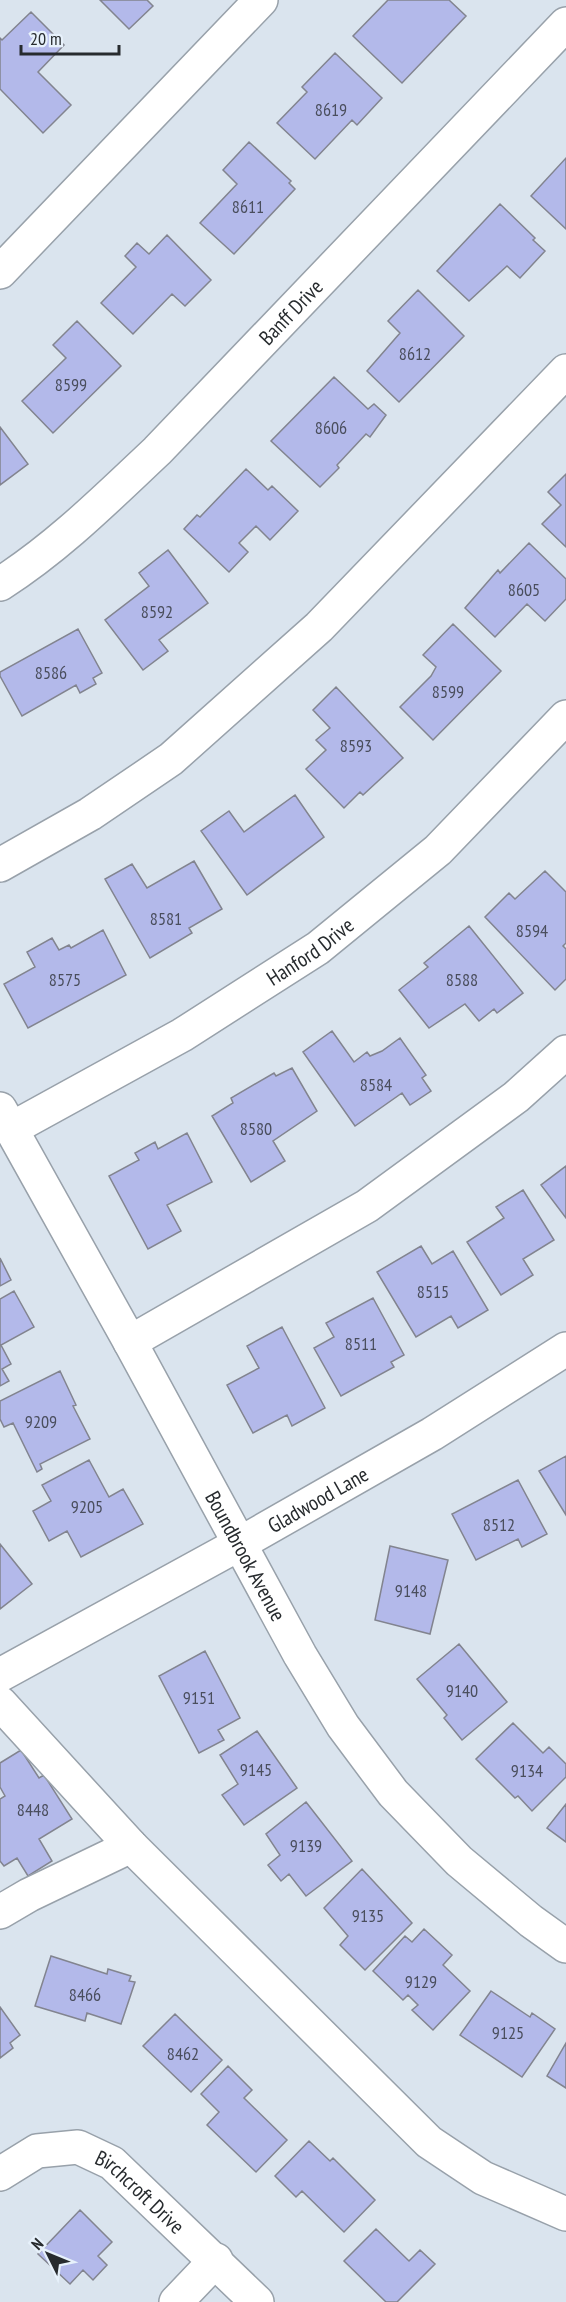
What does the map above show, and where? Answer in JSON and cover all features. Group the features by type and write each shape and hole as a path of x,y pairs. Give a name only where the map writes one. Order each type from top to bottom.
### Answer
{"street":[{"path":"0,272 261,0"},
{"name":"Banff Drive","path":"0,584 29,565 89,516 156,451 566,24"},
{"path":"0,865 90,814 171,759 320,627 566,371"},
{"name":"Hanford Drive","path":"5,1119 182,1035 318,948 438,850 566,717"},
{"path":"130,1342 368,1206 516,1097 566,1052"},
{"name":"Boundbrook Avenue","path":"5,1119 241,1543 300,1655 343,1726 393,1793 459,1861 531,1921 566,1946"},
{"name":"Gladwood Lane","path":"0,1675 241,1543 432,1434 566,1349"},
{"path":"0,1702 131,1846 429,2142 483,2178 566,2214"},
{"path":"0,1912 29,1895 131,1846"},
{"name":"Birchcroft Drive","path":"0,2174 37,2151 78,2147 112,2163 216,2260 257,2302"},
{"path":"176,2302 216,2260"}],"building":[{"path":"100,0 147,0 153,6 129,29"},
{"path":"388,0 449,0 466,16 402,83 353,36"},
{"path":"31,12 64,45 38,72 71,105 43,133 0,89 0,38 2,40"},
{"path":"335,53 382,98 357,125 352,120 315,159 277,123 307,92 302,87"},
{"path":"249,142 291,181 289,183 295,189 234,254 200,223 237,184 223,170"},
{"path":"566,158 566,229 531,196"},
{"path":"500,204 545,251 520,278 507,266 469,301 437,271"},
{"path":"167,235 211,280 185,306 172,294 133,334 101,303 136,267 125,256 137,243 149,254"},
{"path":"418,290 464,336 399,402 367,371 400,333 388,321"},
{"path":"77,321 121,366 53,433 22,401 66,358 53,345"},
{"path":"334,377 368,409 374,404 386,415 370,437 366,434 337,465 339,468 320,487 271,441"},
{"path":"0,427 28,464 0,485"},
{"path":"246,469 268,490 272,486 298,511 270,540 256,526 239,543 248,552 229,572 184,529 197,515 200,517"},
{"path":"566,474 566,547 542,524 561,505 548,492"},
{"path":"529,543 566,579 566,599 545,621 527,604 495,637 465,608 498,570 500,573"},
{"path":"168,550 208,603 159,640 168,651 143,670 105,620 149,586 139,573"},
{"path":"453,624 501,671 433,740 400,707 431,676 436,667 423,655"},
{"path":"78,629 102,673 93,678 96,684 80,693 76,685 22,716 0,672"},
{"path":"336,687 403,758 363,795 360,792 344,808 306,769 326,750 316,740 330,728 313,710"},
{"path":"295,795 324,837 247,895 201,831 229,811 244,832"},
{"path":"194,861 222,909 189,928 192,933 150,958 105,879 132,864 147,888"},
{"path":"545,871 566,892 566,943 563,946 566,949 566,979 555,990 485,917 509,893 515,899"},
{"path":"469,926 523,993 497,1013 494,1009 479,1021 465,1004 429,1028 399,990 428,967 424,963"},
{"path":"103,930 126,975 28,1028 4,984 35,967 27,952 52,938 59,950 69,945 71,948"},
{"path":"332,1031 354,1062 367,1052 370,1056 382,1051 400,1038 426,1075 422,1078 431,1091 410,1105 402,1093 355,1126 303,1052"},
{"path":"292,1068 317,1111 273,1141 285,1161 251,1182 212,1116 233,1103 231,1098 274,1073 276,1076"},
{"path":"187,1133 212,1182 167,1205 181,1231 148,1249 109,1176 139,1160 135,1153 155,1142 158,1149"},
{"path":"566,1166 566,1218 541,1185"},
{"path":"523,1190 554,1240 523,1259 533,1275 501,1295 467,1242 504,1218 496,1207"},
{"path":"421,1246 432,1264 453,1251 488,1310 458,1328 451,1316 416,1337 377,1272"},
{"path":"0,1258 11,1280 0,1286"},
{"path":"14,1291 34,1327 1,1345 11,1364 2,1369 9,1381 0,1386 0,1299"},
{"path":"373,1298 404,1355 391,1362 394,1367 341,1396 314,1348 334,1337 326,1323"},
{"path":"282,1327 325,1408 292,1426 287,1415 253,1433 227,1385 259,1368 247,1346"},
{"path":"60,1371 76,1405 73,1406 90,1439 40,1464 42,1469 37,1472 13,1423 4,1427 0,1419 0,1401"},
{"path":"566,1456 566,1515 539,1471"},
{"path":"89,1460 109,1497 123,1489 143,1524 81,1557 67,1531 49,1541 33,1511 51,1501 42,1485"},
{"path":"518,1480 547,1534 522,1547 518,1539 476,1560 452,1514"},
{"path":"0,1544 32,1584 0,1609"},
{"path":"390,1546 448,1560 430,1634 375,1620"},
{"path":"459,1644 507,1702 462,1740 444,1718 447,1715 417,1679"},
{"path":"205,1651 240,1718 218,1730 224,1740 199,1753 159,1676"},
{"path":"513,1723 543,1753 549,1747 566,1764 566,1777 532,1811 518,1796 515,1798 476,1759"},
{"path":"257,1731 297,1788 244,1825 222,1795 238,1784 220,1755"},
{"path":"21,1750 39,1778 44,1775 72,1819 39,1839 52,1861 28,1876 17,1858 4,1866 0,1861 0,1799 5,1796 0,1787 0,1763"},
{"path":"306,1802 352,1861 306,1896 289,1874 281,1881 268,1865 280,1855 266,1834"},
{"path":"566,1804 566,1842 547,1828"},
{"path":"362,1869 412,1923 365,1970 340,1945 348,1936 324,1908"},
{"path":"424,1929 452,1955 443,1965 470,1991 433,2030 412,2010 418,2005 408,1995 403,2000 373,1971 405,1936 412,1942"},
{"path":"51,1956 107,1974 108,1969 131,1976 129,1981 135,1982 121,2024 87,2013 85,2021 35,2006"},
{"path":"491,1991 530,2017 532,2013 555,2029 522,2077 460,2035"},
{"path":"0,2007 20,2035 10,2043 13,2048 0,2058"},
{"path":"175,2014 222,2060 191,2092 143,2046"},
{"path":"566,2043 566,2088 547,2076"},
{"path":"228,2066 252,2090 244,2098 287,2140 256,2172 207,2125 219,2112 201,2094"},
{"path":"309,2141 330,2161 333,2158 375,2200 344,2232 302,2191 296,2197 275,2176"},
{"path":"80,2210 112,2242 98,2256 107,2265 93,2280 83,2270 70,2284 38,2254"},
{"path":"376,2229 409,2261 420,2250 435,2264 397,2302 386,2302 344,2261"}]}
